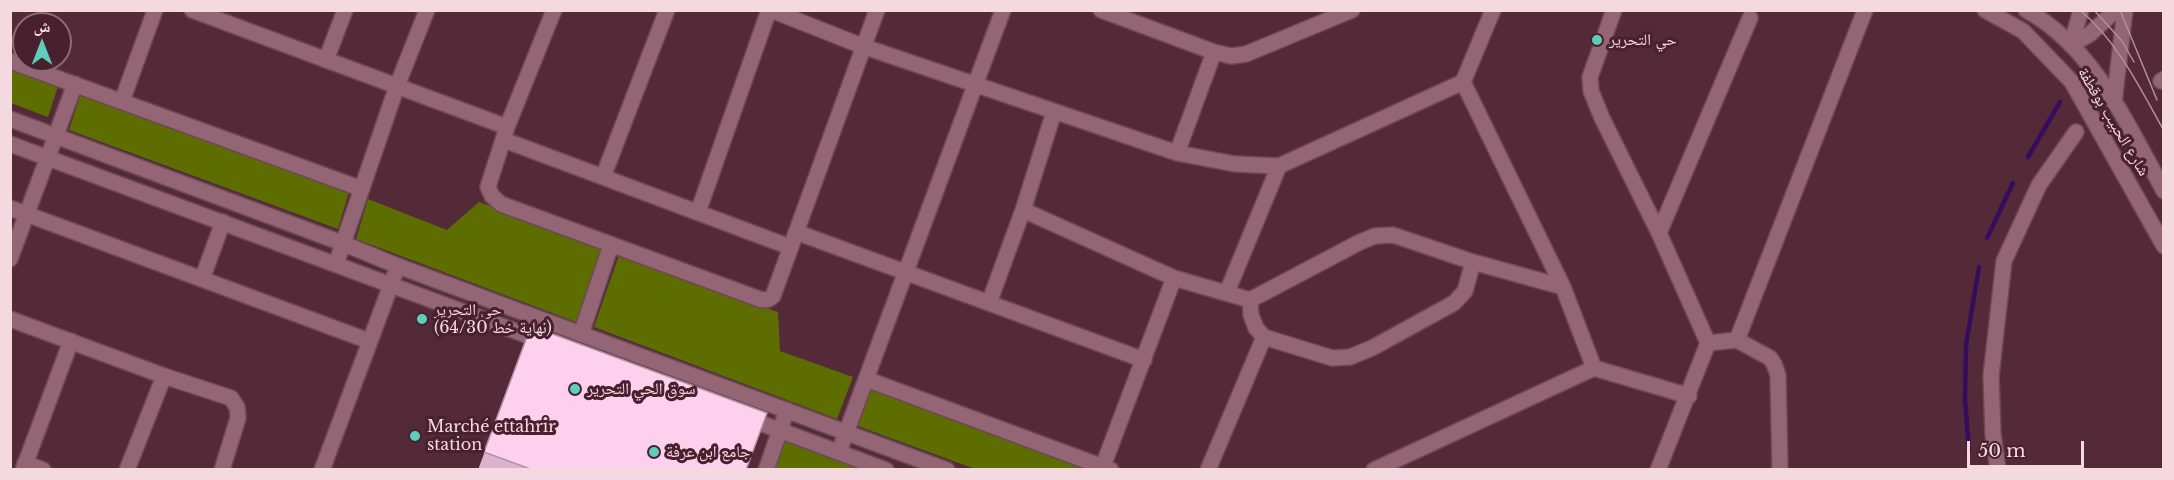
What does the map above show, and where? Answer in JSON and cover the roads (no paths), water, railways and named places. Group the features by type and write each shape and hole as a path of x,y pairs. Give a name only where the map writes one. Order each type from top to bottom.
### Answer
{"street":[{"path":"122,100 155,10"},
{"path":"192,10 398,86 603,177 698,212 905,272 1144,360"},
{"path":"326,60 345,10"},
{"path":"336,264 427,10"},
{"path":"554,10 506,133 488,187 492,196 501,204 762,300 773,296 877,10"},
{"path":"603,177 667,10"},
{"path":"698,212 770,10 862,46 1177,153 1235,164 1278,166 1463,82 1492,10"},
{"path":"839,452 1003,10"},
{"path":"1101,10 1214,52 1231,56 1246,54 1352,10"},
{"path":"1614,10 1590,77 1591,91 1708,343 1658,470"},
{"path":"1737,340 1865,10"},
{"name":"شارع الحبيب بوقطفة","path":"1985,10 2023,31 2072,82 2163,246"},
{"name":"شارع الحبيب بوقطفة","path":"2026,10 2071,45 2114,102 2163,191"},
{"path":"2072,82 2071,45 2081,10"},
{"path":"2037,45 2071,45 2090,34 2116,10"},
{"path":"2114,102 2124,10"},
{"path":"1659,234 1750,18"},
{"path":"1177,153 1214,52"},
{"path":"10,61 362,189"},
{"path":"1463,82 1563,287 1594,368"},
{"path":"10,259 75,84"},
{"path":"989,303 1023,210 1054,112"},
{"path":"10,119 947,470"},
{"path":"1998,470 1993,434 1991,376 2004,261 2039,185 2076,132"},
{"path":"10,144 558,347"},
{"path":"1227,292 1278,166"},
{"path":"10,208 369,341"},
{"path":"1023,210 1174,278 1250,300 1360,242 1375,236 1393,235 1473,262 1563,287"},
{"path":"202,279 222,222"},
{"path":"581,334 611,245"},
{"path":"1250,300 1251,315 1256,328 1264,338 1332,358 1350,357 1372,348 1454,303 1465,291 1473,262"},
{"path":"322,470 398,266"},
{"path":"866,379 1107,468 1174,278"},
{"path":"10,319 164,376 231,398 237,407 238,418 222,470"},
{"path":"1208,470 1264,338"},
{"path":"1708,343 1737,340 1770,358 1774,364 1778,375 1780,470"},
{"path":"43,470 24,466 71,341"},
{"path":"1374,470 1594,368 1689,396"},
{"path":"127,470 164,376"},
{"path":"725,410 886,470"},
{"path":"766,470 787,410"}],"waterway":[{"path":"2028,157 2060,102"},
{"path":"1987,238 2013,183"},
{"path":"1969,452 1965,399 1966,345 1979,267"}],"tram line":[{"path":"2080,10 2106,36 2117,51 2164,131"},
{"path":"2094,10 2122,41 2134,62"},
{"path":"2120,10 2157,100"}],"place":[{"name":"حي التحرير","path":"1597,40"},
{"name":"حي التحرير (نهاية خط 64/30)","path":"422,319"},
{"name":"سوق الحي التحرير","path":"575,389"},
{"name":"Marché ettahrir station","path":"415,436"},
{"name":"جامع ابن عرفة","path":"654,452"}]}
